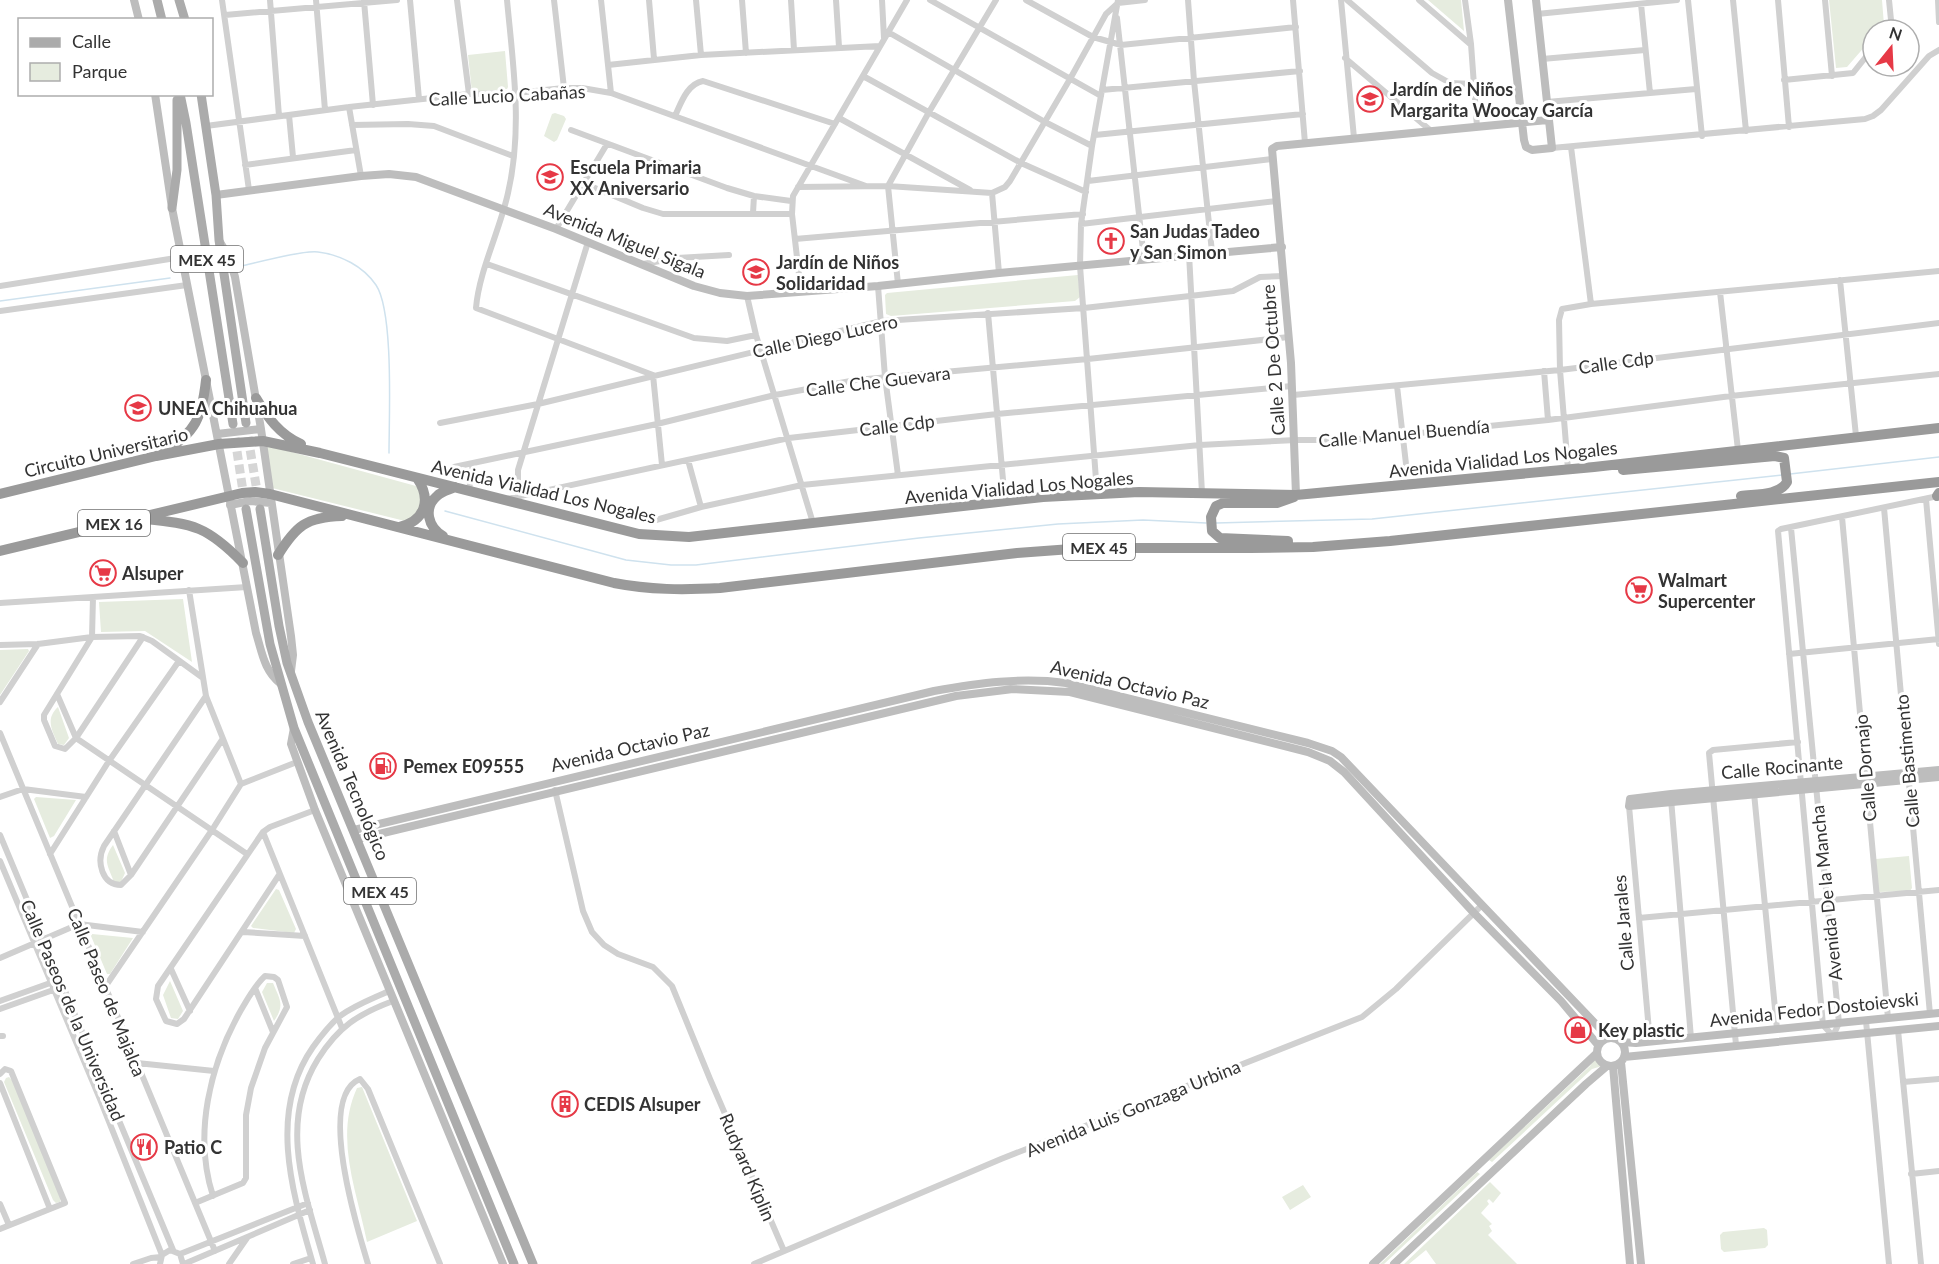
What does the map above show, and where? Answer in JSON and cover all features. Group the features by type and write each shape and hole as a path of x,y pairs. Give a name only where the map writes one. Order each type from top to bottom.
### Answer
{"highway":[{"path":"156,456 186,437 193,429 203,403 206,380"},
{"name":"MEX 45","path":"256,398 268,419 279,430 291,440 320,453"},
{"name":"Avenida Vialidad Los Nogales","path":"218,439 263,441 320,453 455,487 512,498 639,534 689,537 1097,493 1296,495 1594,467 1856,436 1939,429"},
{"name":"Circuito Universitario","path":"0,494 218,439"},
{"path":"1594,467 1638,470 1775,456 1785,460 1787,482 1776,491 1656,506 1607,517"},
{"path":"399,527 415,522 422,510 425,498 417,478"},
{"path":"449,539 434,530 428,515 435,497 455,487"},
{"name":"MEX 45","path":"229,500 248,492 449,539 614,583 644,589 678,591 1017,553 1085,548 1313,546 1510,529 1607,517 1938,490"},
{"path":"1296,495 1284,502 1223,503 1213,509 1212,531 1220,538 1275,540 1313,546"},
{"name":"MEX 16","path":"0,551 135,518 229,500"},
{"path":"278,555 290,535 304,523 326,517 352,515"},
{"path":"135,518 185,523 200,527 224,544 243,562"}],"main road":[{"path":"157,0 162,18"},
{"path":"180,0 184,18"},
{"name":"MEX 45","path":"172,208 177,170 178,96"},
{"name":"MEX 45","path":"179,96 186,123 232,424"},
{"name":"MEX 45","path":"201,96 216,195 219,240 246,423"},
{"name":"Avenida Tecnológico","path":"246,509 264,614 280,684 294,728 509,1262"},
{"name":"Avenida Tecnológico","path":"260,509 279,626 308,722 533,1264"},
{"path":"509,1262 527,1251"}],"street":[{"path":"134,0 138,18"},
{"path":"222,0 249,190"},
{"path":"270,0 279,116"},
{"path":"225,15 317,4 397,0"},
{"path":"410,0 419,99"},
{"path":"457,0 469,94"},
{"path":"507,0 517,118 508,191 476,308 653,375 662,465"},
{"path":"554,0 564,88"},
{"path":"601,0 611,93"},
{"path":"649,0 654,59"},
{"path":"696,0 701,55"},
{"path":"742,0 746,52"},
{"path":"791,0 795,50"},
{"path":"836,0 839,46"},
{"path":"882,0 884,39"},
{"path":"801,292 791,201 907,0"},
{"path":"930,0 1070,79 1102,93 1126,88 1300,71"},
{"path":"898,284 888,186 996,0"},
{"path":"1026,0 1093,37 1121,45 1296,27"},
{"path":"798,187 888,186 992,193 1005,187 1106,14 1117,4 1145,0"},
{"path":"1188,0 1198,125 1212,252"},
{"path":"1293,0 1305,143"},
{"path":"1341,0 1354,138"},
{"path":"1347,0 1432,74 1450,82 1474,84"},
{"path":"1419,0 1471,44"},
{"path":"1465,0 1471,44 1477,127"},
{"path":"1509,0 1521,123 1526,147 1532,150 1702,136 1865,119 1873,116 1929,56 1939,50"},
{"path":"1536,0 1552,148"},
{"path":"1585,0 1586,9"},
{"path":"1537,14 1677,0"},
{"path":"1688,0 1702,136"},
{"path":"1733,0 1746,131"},
{"path":"1778,0 1789,127"},
{"path":"1825,0 1832,76"},
{"path":"1889,0 1891,18"},
{"path":"1938,0 1939,22"},
{"path":"364,1 373,105"},
{"path":"317,4 325,110"},
{"path":"1097,493 1080,266 1083,214 1092,146 1117,4"},
{"path":"1117,4 1144,259"},
{"path":"1641,4 1650,93"},
{"path":"888,32 1045,122 1092,146"},
{"path":"608,64 746,52 839,46 880,46"},
{"path":"1542,59 1645,50"},
{"path":"1345,58 1430,130"},
{"path":"1784,80 1853,73 1861,63"},
{"path":"863,76 1021,163 1086,192"},
{"path":"675,116 688,90 694,83 703,81 837,121 974,192"},
{"name":"Calle Lucio Cabañas","path":"206,126 419,99 582,88 611,93 866,186"},
{"path":"1547,102 1696,89"},
{"path":"155,96 172,208"},
{"path":"349,107 361,176"},
{"path":"1095,135 1303,114"},
{"path":"289,115 293,158"},
{"path":"1088,181 1203,168 1272,155 1277,146 1548,120"},
{"path":"352,125 434,126 513,156"},
{"path":"571,130 718,185 754,196 791,201"},
{"path":"556,229 607,144"},
{"path":"1571,147 1590,304"},
{"path":"245,165 356,150"},
{"name":"Calle 2 De Octubre","path":"1272,155 1289,337 1296,440 1296,495"},
{"name":"Avenida Miguel Sigala","path":"216,195 361,176 389,174 416,177 556,229 639,265 707,290 747,296 878,286 1189,254 1282,247"},
{"path":"583,183 654,212 792,214"},
{"path":"992,193 999,273"},
{"path":"753,213 754,196"},
{"path":"1082,224 1277,201"},
{"name":"MEX 45","path":"172,208 229,500"},
{"path":"795,240 994,220 1083,214"},
{"name":"MEX 45","path":"219,240 229,258 235,277 256,398"},
{"path":"512,498 518,470 588,242"},
{"path":"1189,254 1202,493"},
{"path":"639,265 677,258 729,255"},
{"path":"0,285 182,257"},
{"path":"487,264 694,338 727,341 756,335"},
{"path":"1569,469 1560,370 1560,315 1562,309 1590,304 1939,271"},
{"name":"Calle Diego Lucero","path":"440,423 538,404 882,321 1083,308 1233,291 1260,277 1284,276"},
{"path":"1840,280 1856,436"},
{"path":"0,311 187,285"},
{"path":"878,286 885,377 898,475"},
{"path":"1720,292 1738,450"},
{"path":"747,296 760,349 789,438 813,523"},
{"path":"988,314 1005,502"},
{"name":"Calle Cdp","path":"512,498 789,438 997,414 1196,395 1397,386 1560,370 1939,323"},
{"name":"Calle Che Guevara","path":"454,467 657,424 775,395 885,377 1088,359 1289,337"},
{"path":"1544,371 1548,420"},
{"name":"Calle Manuel Buendía","path":"656,520 701,507 802,485 1200,445 1296,440 1343,441 1548,420 1731,396 1939,374"},
{"path":"1397,386 1406,464"},
{"path":"256,398 293,655 291,671"},
{"path":"218,439 261,429"},
{"path":"688,460 701,507"},
{"path":"469,490 473,464"},
{"path":"1791,528 1926,499 1938,490"},
{"path":"1926,499 1939,644"},
{"path":"229,500 256,633 265,665 280,684"},
{"name":"Calle Bastimento","path":"1884,508 1919,892 1935,1014"},
{"name":"Calle Dornajo","path":"1842,517 1888,1018"},
{"name":"Avenida De la Mancha","path":"1823,1025 1778,531 1791,528 1839,1023"},
{"path":"0,603 247,587"},
{"path":"189,590 206,696 241,784"},
{"path":"93,597 92,637 44,715 55,746 65,749 76,738 142,637"},
{"path":"0,645 38,644 92,637 142,637 203,678"},
{"path":"1789,654 1939,639"},
{"path":"0,702 38,644"},
{"path":"50,854 109,761 179,661"},
{"name":"Avenida Octavio Paz","path":"356,835 553,782 934,692 1011,680 1066,683 1308,743 1332,751 1370,786 1609,1038"},
{"name":"Avenida Octavio Paz","path":"356,835 555,792 956,696 1013,689 1054,690 1096,698 1308,752 1330,761 1344,772 1474,913 1561,1001 1597,1049"},
{"path":"57,694 76,738 247,854"},
{"path":"206,696 100,854 103,872 110,883 123,884 131,875 222,740"},
{"path":"294,728 291,744 315,810 393,1001 509,1262"},
{"name":"Calle Paseo de Majalca","path":"0,733 215,1251"},
{"path":"1736,1045 1709,755 1711,751 1798,742"},
{"path":"105,987 213,830 241,784 297,762"},
{"name":"Calle Rocinante","path":"1629,803 1909,776 1939,770"},
{"name":"Calle Rocinante","path":"1909,776 1939,777"},
{"name":"Rudyard Kiplin","path":"553,782 583,911 592,932 604,945 618,954 653,968 672,986 784,1251"},
{"path":"0,798 23,789 86,797"},
{"path":"1754,790 1777,1029"},
{"path":"1671,798 1691,1038"},
{"name":"Calle Jarales","path":"1629,803 1650,1042"},
{"path":"279,875 190,1011 180,1023 173,1024 166,1021 158,1005 156,992 247,854 263,832 270,827 315,810"},
{"path":"114,831 131,875"},
{"path":"263,832 342,1028"},
{"name":"Calle Paseos de la Universidad","path":"0,835 173,1250"},
{"name":"Calle Paseos de la Universidad","path":"0,861 145,1210 161,1259"},
{"path":"1639,918 1939,890"},
{"name":"Avenida Luis Gonzaga Urbina","path":"754,1264 1002,1160 1362,1017 1396,989 1482,905"},
{"path":"0,958 79,924 142,932"},
{"path":"243,932 304,936"},
{"path":"171,969 190,1011"},
{"path":"195,1203 213,1196 243,1183 246,1178 246,1115 258,1065 287,1007 278,980 274,977 265,976 255,988 230,1030 214,1071 205,1128 205,1156 213,1196"},
{"path":"0,1009 61,983"},
{"path":"0,1001 53,986"},
{"path":"255,988 273,1032"},
{"path":"293,1264 312,1261 287,1155 287,1122 298,1075 321,1036 338,1018 358,1004 389,991"},
{"path":"325,1264 309,1207 296,1139 302,1092 328,1044 342,1028 360,1016 393,1001"},
{"name":"Avenida Fedor Dostoievski","path":"1621,1042 1650,1042 1935,1014"},
{"path":"1866,1021 1889,1264"},
{"path":"1823,1025 1833,1036 1839,1023"},
{"name":"Avenida Fedor Dostoievski","path":"1616,1063 1736,1045 1939,1026"},
{"path":"1898,1030 1920,1264"},
{"path":"1373,1264 1609,1038 1621,1042 1624,1049 1616,1063 1586,1083 1398,1262"},
{"path":"1597,1049 1600,1062 1616,1063"},
{"path":"137,1063 214,1071"},
{"path":"1616,1063 1630,1264"},
{"path":"1616,1063 1641,1264"},
{"path":"0,1074 3,1070 11,1071 65,1203 0,1229"},
{"path":"368,1264 341,1155 339,1132 340,1112 346,1094 360,1079 368,1089 440,1264"},
{"path":"1903,1082 1939,1079"},
{"path":"0,1083 50,1209"},
{"path":"100,1099 108,1095"},
{"path":"1911,1174 1939,1171"},
{"path":"0,1204 9,1225"},
{"path":"145,1210 154,1206"},
{"path":"181,1253 298,1207 309,1207"},
{"path":"181,1253 183,1264 196,1262 215,1251 300,1214 309,1207"},
{"path":"229,1264 247,1238"},
{"path":"133,1264 151,1258 161,1259 167,1251 173,1250 196,1262"}],"green space":[{"path":"1428,0 1461,0 1464,31"},
{"path":"1829,0 1882,0 1883,18 1861,18 1861,51 1847,67 1836,68"},
{"path":"505,51 507,89 472,92 468,55"},
{"path":"555,113 566,119 554,142 544,136 552,114"},
{"path":"1078,275 1080,297 1075,301 891,316 886,314 885,295 887,293"},
{"path":"266,445 416,486 421,493 419,513 405,521 272,488"},
{"path":"183,599 192,662 145,631 101,632 99,602"},
{"path":"28,649 29,651 0,695 0,650"},
{"path":"58,707 69,738 64,745 58,744 51,725 52,716"},
{"path":"36,797 76,800 54,836 50,838 34,799"},
{"path":"113,845 125,873 121,882 114,882 107,863"},
{"path":"1909,856 1912,888 1910,891 1878,892 1876,859"},
{"path":"276,889 279,890 296,929 294,933 251,926"},
{"path":"92,934 133,938 110,974 107,974"},
{"path":"170,981 183,1011 178,1019 171,1018 163,995"},
{"path":"267,983 273,983 280,1002 274,1021 262,992"},
{"path":"1596,1057 1602,1066 1592,1069 1492,1162 1489,1160 1590,1066"},
{"path":"9,1077 61,1197 60,1202 56,1203 53,1200 4,1082"},
{"path":"362,1087 417,1221 367,1242 353,1184 347,1145 350,1107 357,1088"},
{"path":"1477,1172 1480,1174 1384,1264 1380,1264"},
{"path":"1490,1182 1501,1193 1493,1203 1489,1199 1487,1201 1489,1204 1481,1213 1492,1224 1489,1226 1492,1231 1488,1235 1517,1264 1436,1264 1426,1250 1409,1264 1404,1264"},
{"path":"1303,1185 1311,1197 1290,1210 1282,1197"},
{"path":"1764,1228 1767,1230 1768,1245 1765,1248 1724,1252 1721,1249 1720,1235 1723,1232"}],"waterway":[{"path":"242,266 292,254 318,252 351,262 371,278 382,298 386,318 390,391 389,453"},
{"path":"0,301 170,278"},
{"path":"1790,474 1939,457"},
{"path":"1216,523 1372,519 1782,475"},
{"path":"445,511 626,560 671,565 696,565 1058,524 1143,520 1206,523"}],"tunnel":[{"path":"248,437 258,497"},
{"path":"235,438 244,498"}],"place":[{"name":"Jardín de Niños Margarita Woocay García","path":"1370,99"},
{"name":"Escuela Primaria XX Aniversario","path":"550,177"},
{"name":"San Judas Tadeo y San Simon","path":"1111,241"},
{"name":"Jardín de Niños Solidaridad","path":"756,272"},
{"name":"UNEA Chihuahua","path":"138,408"},
{"name":"Alsuper","path":"103,573"},
{"name":"Walmart Supercenter","path":"1639,590"},
{"name":"Pemex E09555","path":"383,766"},
{"name":"Key plastic","path":"1578,1030"},
{"name":"CEDIS Alsuper","path":"565,1104"},
{"name":"Patio C","path":"144,1147"}]}
